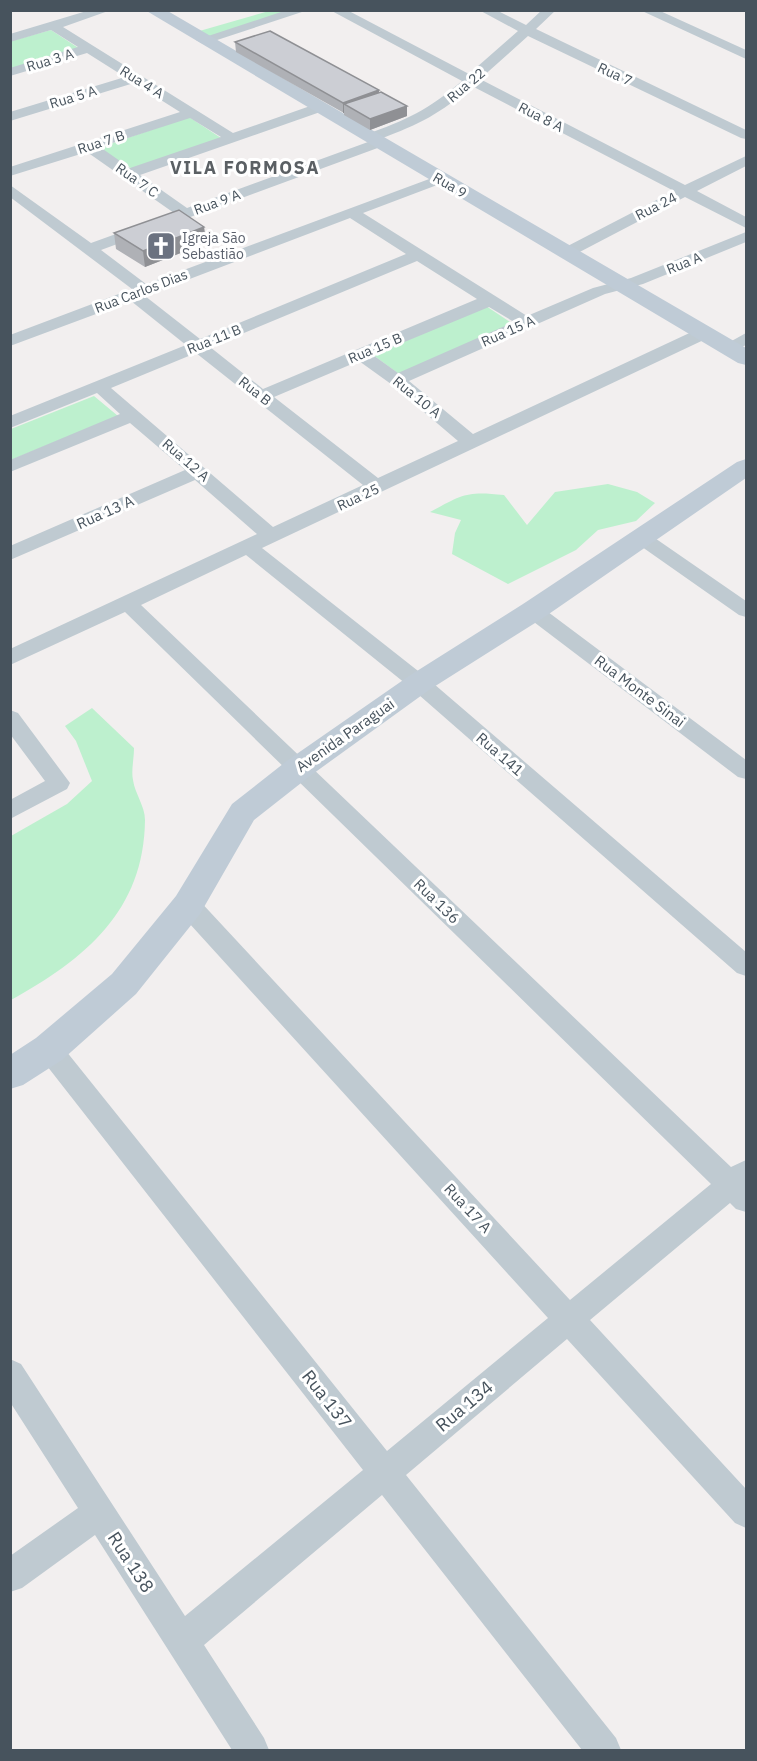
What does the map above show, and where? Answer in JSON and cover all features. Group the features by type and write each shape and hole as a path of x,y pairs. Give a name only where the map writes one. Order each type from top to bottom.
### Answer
{"street":[{"path":"10,38 105,10"},
{"name":"Rua 9","path":"153,10 620,286 704,333 737,343 747,358"},
{"path":"197,36 263,10"},
{"path":"197,36 302,10"},
{"name":"Rua 8 A","path":"336,10 747,223"},
{"name":"Rua 7","path":"485,10 747,135"},
{"name":"Rua 22","path":"374,140 420,119 472,81 550,10"},
{"path":"645,10 747,55"},
{"name":"Rua 4 A","path":"53,26 232,138"},
{"name":"Rua 3 A","path":"10,72 89,48"},
{"name":"Rua 5 A","path":"10,117 136,78"},
{"path":"128,174 318,108"},
{"name":"Rua 7 B","path":"10,172 191,112"},
{"name":"Rua 9 A","path":"89,249 186,214 374,140"},
{"name":"Rua 7 C","path":"88,146 186,214"},
{"name":"Rua 24","path":"566,253 747,160"},
{"name":"Rua Carlos Dias","path":"10,341 440,179"},
{"name":"Rua B","path":"10,189 89,249 197,346 378,488"},
{"path":"351,213 526,323"},
{"name":"Rua A","path":"620,286 747,237"},
{"name":"Rua 11 B","path":"10,423 418,255"},
{"name":"Rua 15 A","path":"397,380 599,291 620,286"},
{"name":"Rua 15 B","path":"261,396 490,300"},
{"name":"Rua 25","path":"10,658 378,488 704,333"},
{"name":"Rua 10 A","path":"360,354 397,380 472,442"},
{"name":"Rua 12 A","path":"99,386 272,537"},
{"path":"10,467 133,415"},
{"name":"Rua 13 A","path":"10,554 199,471"},
{"name":"Avenida Paraguai","path":"10,1074 49,1049 124,984 188,905 243,812 299,768 419,683 743,474"},
{"path":"642,538 747,610"},
{"name":"Rua 141","path":"249,548 419,683 747,966"},
{"name":"Rua 136","path":"128,603 299,768 741,1185"},
{"name":"Rua Monte Sinai","path":"533,611 747,771"},
{"path":"10,718 59,783 10,811"},
{"name":"Rua 17 A","path":"188,905 747,1512"},
{"name":"Rua 137","path":"49,1049 604,1750"},
{"name":"Rua 134","path":"182,1641 569,1319 741,1185"},
{"name":"Rua 138","path":"10,1374 252,1750"},
{"path":"10,1576 99,1512"}],"green space":[{"path":"269,11 295,11 204,38 196,32"},
{"path":"51,30 80,49 11,69 11,41"},
{"path":"189,117 221,138 132,169 121,161 115,162 101,147"},
{"path":"486,306 513,324 399,374 373,355"},
{"path":"94,396 118,416 11,460 11,429"},
{"path":"608,484 637,492 655,503 636,521 598,530 576,550 508,584 452,554 455,533 461,520 430,512 466,495 481,493 504,495 527,525 555,492"},
{"path":"92,708 134,748 133,780 145,820 142,852 134,881 122,906 86,949 38,984 11,1000 11,836 67,804 92,781 76,741 65,726"}],"building":[{"path":"270,31 379,90 343,103 235,42"},
{"path":"381,92 407,106 370,119 344,104"},
{"path":"179,210 204,227 143,251 114,233"}],"place":[{"name":"Igreja São Sebastião","path":"161,246"}],"district":[{"name":"VILA FORMOSA","path":"245,167"}]}
